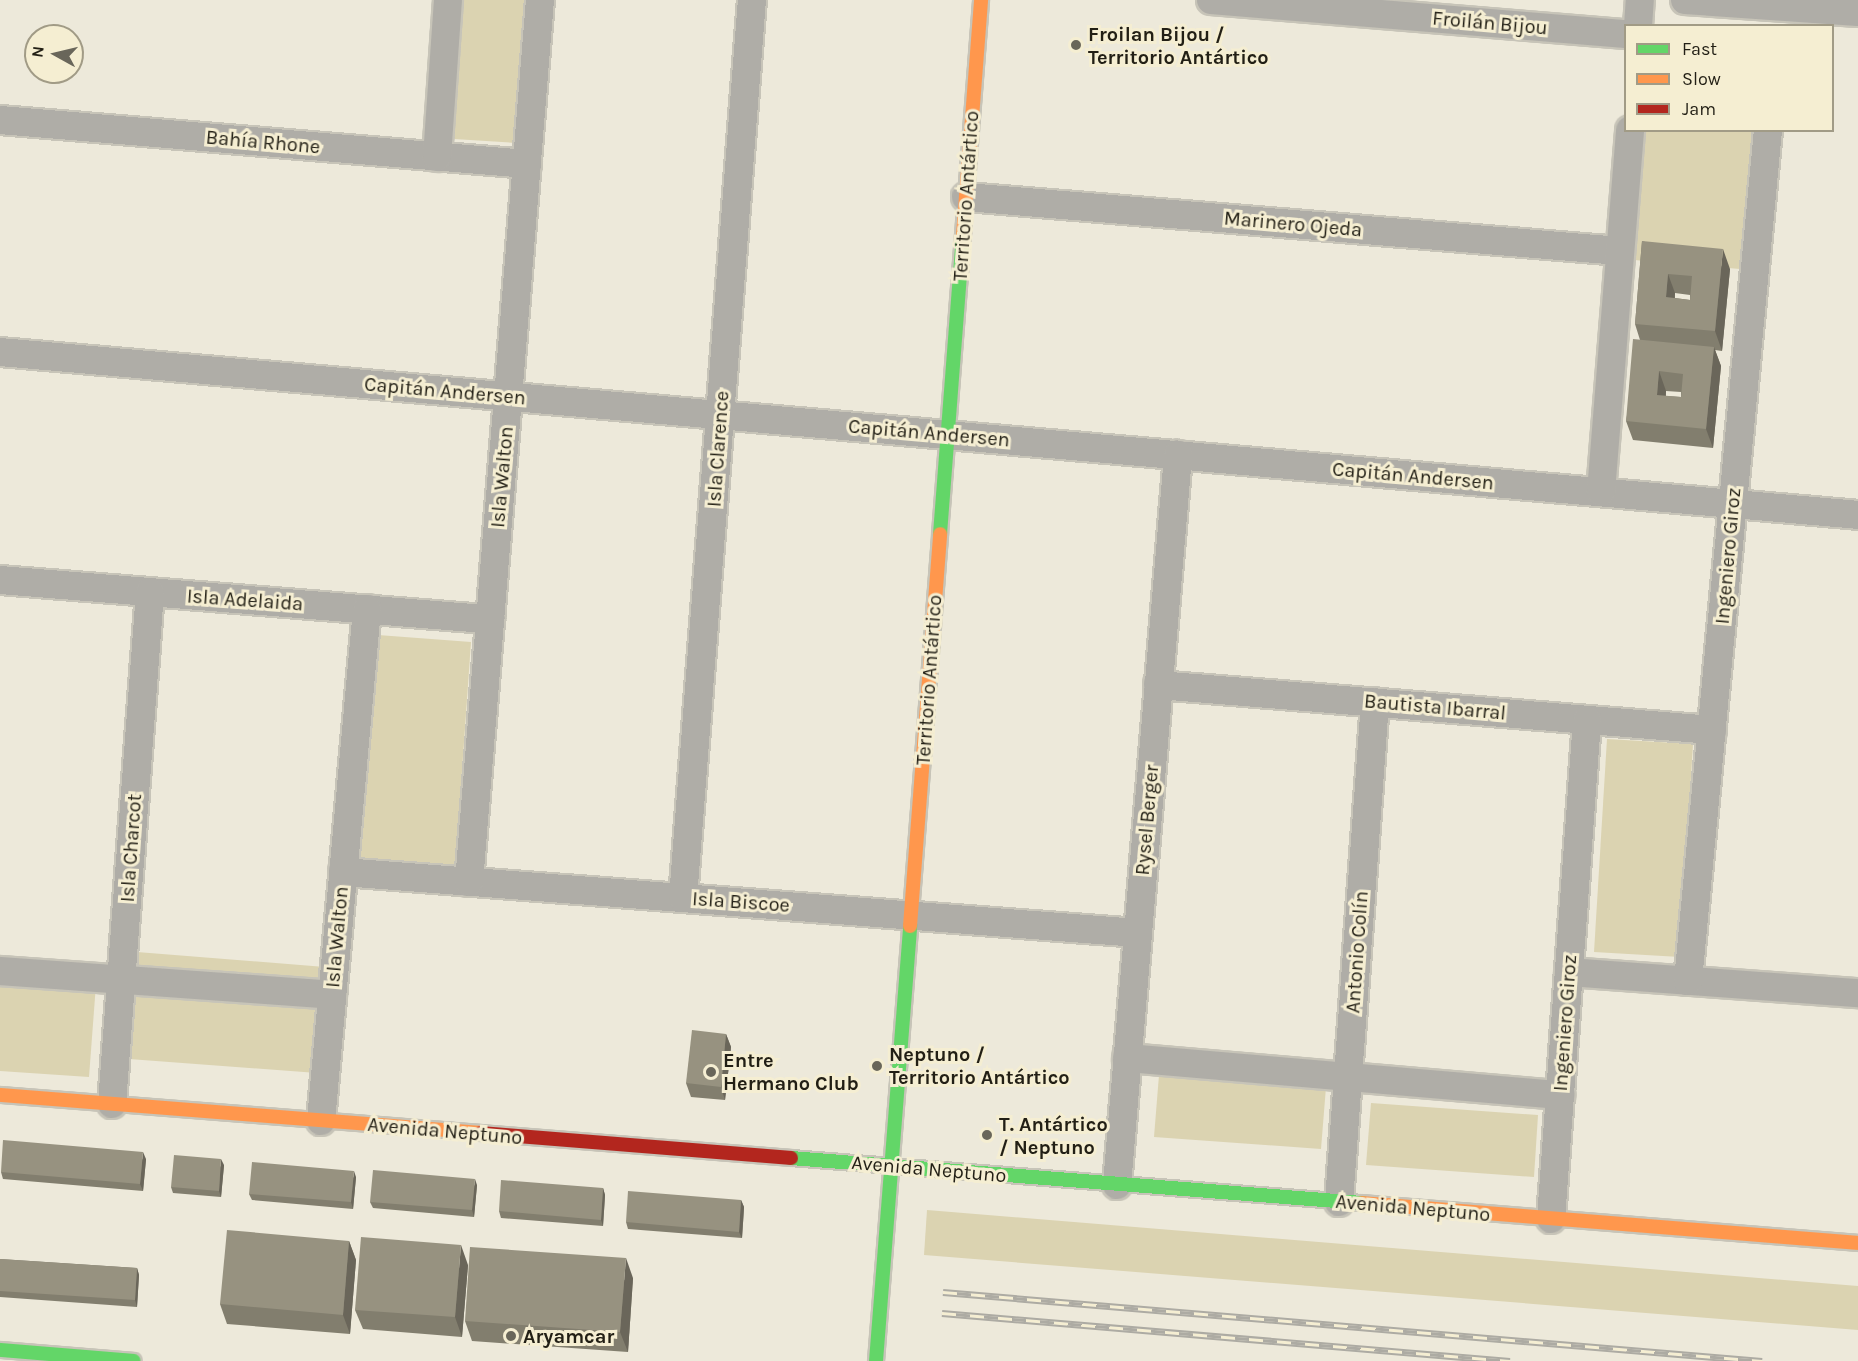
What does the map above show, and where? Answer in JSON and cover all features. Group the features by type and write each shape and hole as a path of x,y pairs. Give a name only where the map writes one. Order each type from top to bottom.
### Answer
{"main road":[{"name":"Territorio Antártico","path":"876,1361 981,0"},
{"name":"Avenida Neptuno","path":"0,1095 1858,1243"},
{"path":"0,1350 134,1361"}],"street":[{"path":"437,157 448,0"},
{"name":"Isla Walton","path":"469,882 540,0"},
{"name":"Isla Clarence","path":"683,898 752,0"},
{"name":"Froilán Bijou","path":"1211,0 1422,8 1624,34"},
{"path":"1638,24 1640,0"},
{"path":"1685,0 1778,16 1858,12"},
{"name":"Bahía Rhone","path":"0,120 527,164"},
{"path":"1601,492 1630,132"},
{"name":"Ingeniero Giroz","path":"1688,981 1768,132"},
{"name":"Marinero Ojeda","path":"966,197 1620,251"},
{"name":"Capitán Andersen","path":"0,352 1858,515"},
{"name":"Rysel Berger","path":"1117,1185 1178,455"},
{"name":"Isla Adelaida","path":"0,580 490,619"},
{"name":"Isla Charcot","path":"112,1104 150,592"},
{"name":"Isla Walton","path":"321,1121 367,609"},
{"name":"Bautista Ibarral","path":"1158,685 1712,730"},
{"name":"Antonio Colín","path":"1339,1202 1375,702"},
{"name":"Ingeniero Giroz","path":"1551,1219 1587,720"},
{"name":"Isla Biscoe","path":"343,872 1138,933"},
{"path":"0,971 332,995"},
{"path":"1569,972 1858,993"},
{"path":"1127,1058 1560,1095"}],"shaded area":[{"path":"463,0 527,0 517,143 454,139"},
{"path":"1644,132 1754,132 1740,269 1634,260"},
{"path":"378,635 471,642 455,871 358,859"},
{"path":"1607,739 1693,744 1680,957 1594,952"},
{"path":"137,952 325,967 317,1073 129,1059"},
{"path":"0,963 97,971 89,1077 0,1071"},
{"path":"1159,1075 1326,1087 1321,1149 1154,1137"},
{"path":"1371,1103 1538,1115 1534,1177 1366,1165"},
{"path":"927,1210 1858,1286 1858,1330 924,1255"}],"building":[{"path":"1642,241 1723,249 1715,331 1635,324","holes":["1668,274 1692,276 1690,300 1666,297"]},
{"path":"1633,339 1714,347 1706,429 1626,421","holes":["1659,371 1683,374 1681,397 1657,395"]},
{"name":"Entre Hermano Club","path":"692,1030 726,1034 721,1087 686,1083"},
{"path":"3,1140 143,1152 140,1184 1,1172"},
{"path":"174,1155 221,1159 219,1191 171,1187"},
{"path":"252,1162 354,1171 351,1202 249,1194"},
{"path":"373,1170 475,1179 472,1210 370,1202"},
{"path":"501,1180 603,1188 601,1220 499,1211"},
{"path":"628,1191 741,1200 739,1232 626,1222"},
{"path":"227,1230 349,1241 343,1315 220,1304"},
{"path":"361,1237 461,1245 455,1317 355,1310"},
{"path":"470,1247 626,1258 620,1332 465,1321"},
{"path":"0,1259 137,1268 135,1300 0,1291"}],"railway":[{"path":"943,1292 1762,1361"},
{"path":"942,1313 1510,1361"}],"traffic: fast":[{"path":"940,534 963,235"},
{"path":"876,1361 910,926"},
{"path":"791,1158 1362,1203"},
{"path":"0,1350 134,1361"}],"traffic: slow":[{"path":"963,235 981,0"},
{"path":"910,926 940,534"},
{"path":"0,1095 481,1133"},
{"path":"1362,1203 1858,1243"}],"traffic: jam":[{"path":"481,1133 791,1158"}],"place":[{"name":"Froilan Bijou / Territorio Antártico","path":"1076,45"},
{"name":"Neptuno / Territorio Antártico","path":"877,1066"},
{"name":"Entre Hermano Club","path":"711,1072"},
{"name":"T. Antártico / Neptuno","path":"987,1135"},
{"name":"Aryamcar","path":"511,1336"}]}
